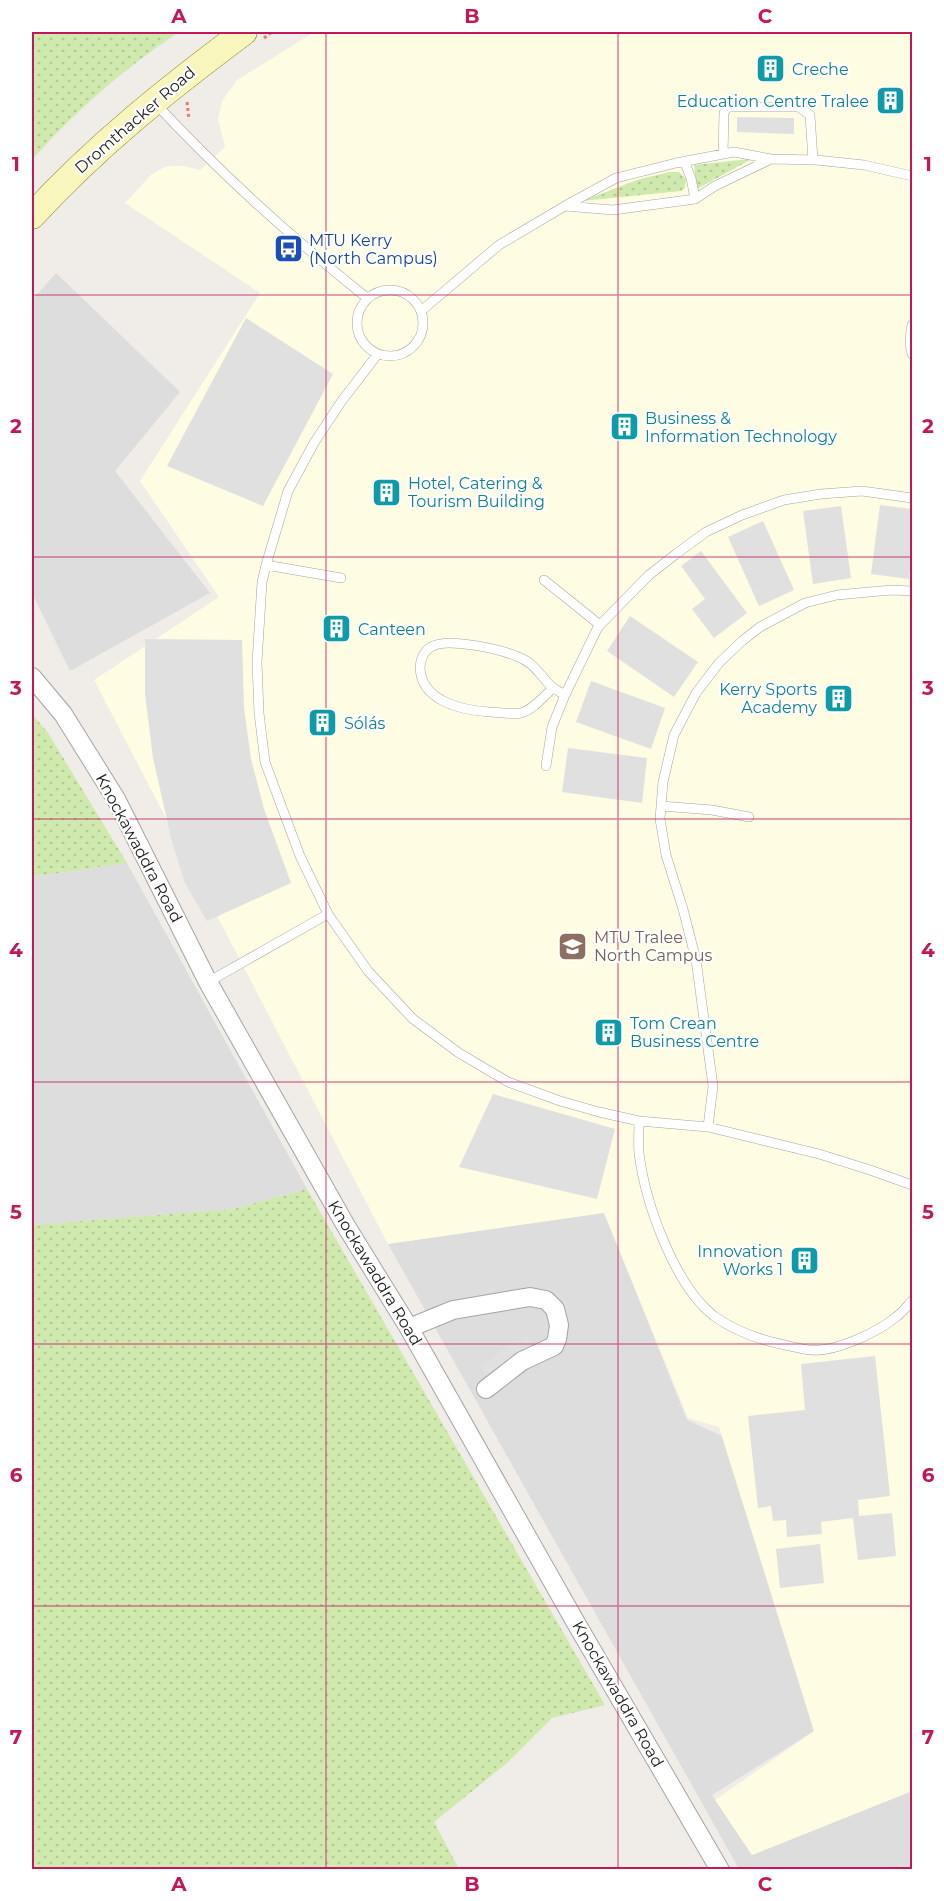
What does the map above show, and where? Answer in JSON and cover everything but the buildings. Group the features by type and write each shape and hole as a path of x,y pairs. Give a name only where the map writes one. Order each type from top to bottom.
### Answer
{"street":[{"name":"Dromthacker Road","path":"32,216 81,164 117,132 244,32"},
{"name":"Knockawaddra Road","path":"32,677 63,714 116,799 208,982 346,1226 409,1328 576,1623 720,1869"},
{"path":"409,1328 453,1310 530,1297 546,1300 555,1309 559,1325 554,1346 522,1361 486,1389"}],"lane":[{"path":"154,101 199,149 317,258 367,298"},
{"path":"723,154 724,113 727,107 799,107 810,115 813,160"},
{"path":"421,311 499,245 616,178 684,161 734,152 771,159 864,165 912,177"},
{"path":"565,206 613,210 695,199 715,186 771,159"},
{"path":"684,161 691,178 695,199"},
{"path":"383,290 399,291 415,301 421,311 423,326 422,333 412,348 396,357 377,355 365,346 356,330 357,314 367,298 383,290"},
{"path":"912,325 910,334 912,354"},
{"path":"377,355 330,419 288,491 262,582 257,662 259,713 265,762 300,856 328,914 368,971 413,1019 459,1053 508,1082 560,1101 639,1121 708,1127 819,1154 912,1185"},
{"path":"546,766 552,727 565,695 600,625 649,575 706,532 742,515 784,500 862,491 912,498"},
{"path":"266,565 341,578"},
{"path":"544,580 600,625"},
{"path":"708,1127 713,1086 696,960 666,855 660,819 663,782 674,735 696,693 719,663 760,627 805,603 837,595 903,589 912,591"},
{"path":"553,688 520,714 473,710 454,706 435,697 422,679 420,665 423,654 430,647 438,644 462,643 515,655 529,663 553,688 565,695"},
{"path":"661,806 712,810 749,818"},
{"path":"208,982 328,914"},
{"path":"639,1121 639,1153 651,1206 663,1239 688,1287 713,1315 744,1334 814,1351 839,1346 875,1330 896,1317 912,1301"}],"path":[{"path":"187,96 190,123"}],"shaded area":[{"name":"MTU Tralee North Campus","path":"314,32 912,32 912,1791 752,1855 715,1800 814,1731 719,1427 688,1418 604,1213 388,1244 94,680 219,597 140,481 260,293 125,203 152,174 165,167 184,166 200,170 225,147 218,119 222,101 237,80"},
{"path":"737,117 794,118 794,134 737,132"},
{"path":"56,273 180,392 115,471 210,593 70,671 32,593 32,300"},
{"path":"246,318 333,374 263,506 167,466"},
{"path":"880,505 912,509 912,555 909,579 871,574"},
{"path":"841,506 851,578 813,584 803,511"},
{"path":"763,521 794,590 759,606 728,537"},
{"path":"701,551 747,613 714,638 692,609 705,599 681,566"},
{"path":"630,616 698,662 674,697 607,651"},
{"path":"145,639 242,640 244,708 251,759 264,809 291,883 207,921 185,883 172,842 153,758 145,694"},
{"path":"591,681 665,708 651,749 576,722"},
{"path":"568,748 647,758 642,803 562,792"},
{"path":"127,863 307,1189 233,1209 32,1225 32,877"},
{"path":"493,1094 615,1129 597,1199 459,1167"},
{"path":"604,1212 687,1420 722,1436 814,1731 712,1795 752,1855 912,1791 912,1869 739,1869 388,1244"},
{"path":"528,1336 533,1347 487,1376 480,1367 507,1347"},
{"path":"875,1356 890,1496 858,1500 859,1516 892,1513 896,1556 858,1560 853,1518 821,1522 822,1534 787,1537 786,1520 773,1521 771,1506 758,1508 748,1416 805,1410 801,1364"},
{"path":"820,1544 824,1583 780,1588 776,1549"}],"green space":[{"path":"32,32 179,32 101,91 32,160"},
{"path":"750,160 697,189 694,165"},
{"path":"679,172 686,179 685,188 681,191 582,201 640,179"},
{"path":"32,714 48,733 127,863 32,877"},
{"path":"307,1189 605,1705 552,1718 507,1763 434,1822 459,1869 32,1869 32,1225 233,1209"}],"place":[{"name":"Creche","path":"771,69"},
{"name":"Education Centre Tralee","path":"890,101"},
{"name":"MTU Kerry (North Campus)","path":"288,249"},
{"name":"Business & Information Technology","path":"624,427"},
{"name":"Hotel, Catering & Tourism Building","path":"387,492"},
{"name":"Canteen","path":"337,629"},
{"name":"Kerry Sports Academy","path":"838,698"},
{"name":"Sólás","path":"323,723"},
{"name":"MTU Tralee North Campus","path":"573,946"},
{"name":"Tom Crean Business Centre","path":"609,1032"},
{"name":"Innovation Works 1","path":"804,1260"}]}
